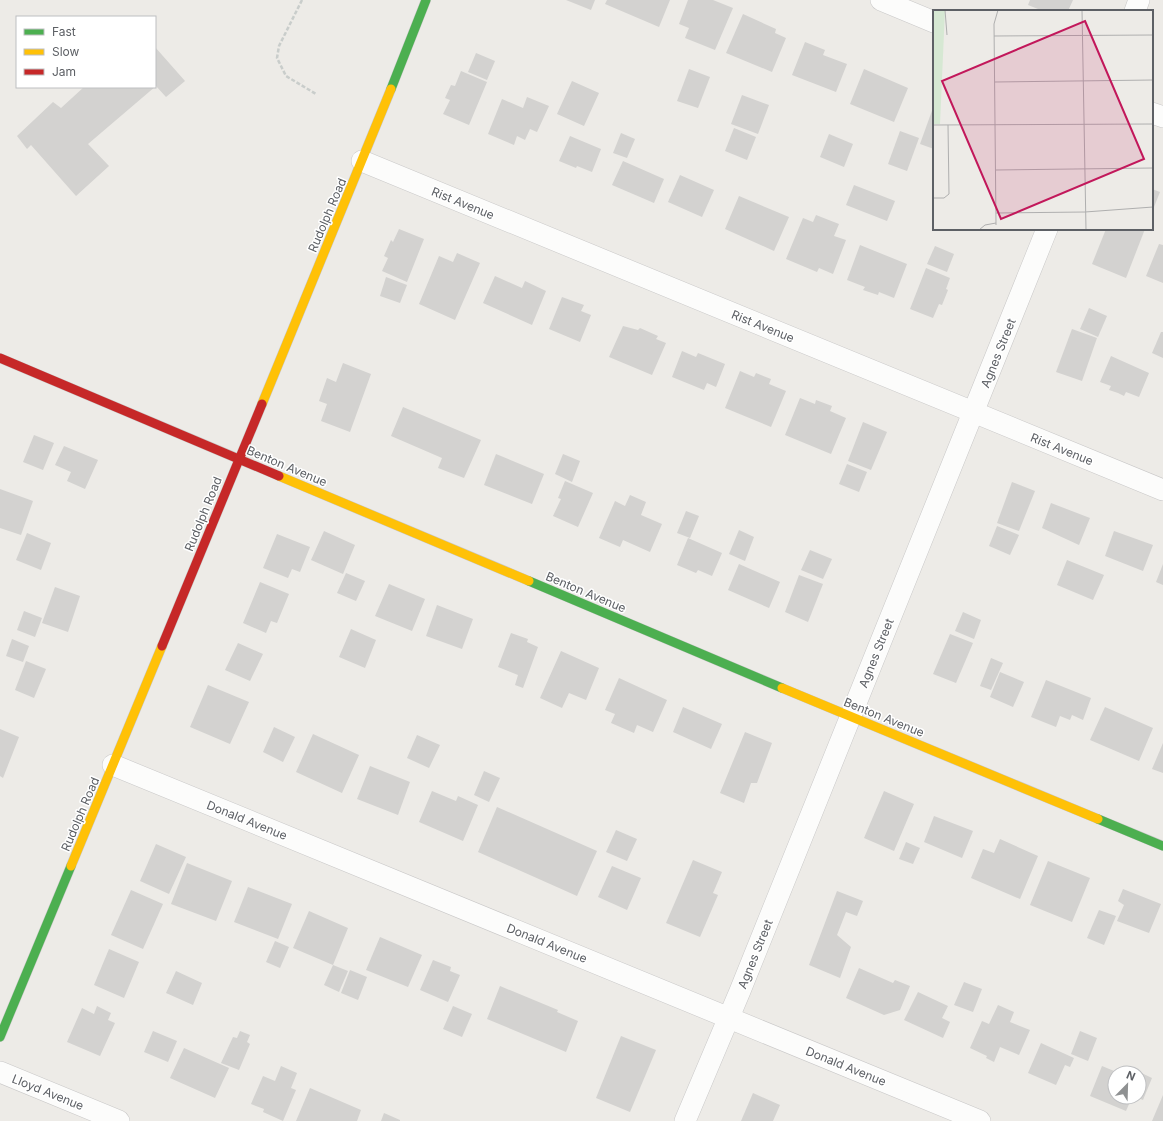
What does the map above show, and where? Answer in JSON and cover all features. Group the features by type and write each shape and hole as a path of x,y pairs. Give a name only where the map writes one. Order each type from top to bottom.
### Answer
{"street":[{"name":"Rudolph Road","path":"0,1036 362,161 426,0"},
{"path":"881,0 933,22"},
{"path":"1135,10 1139,0"},
{"path":"1153,113 1163,117"},
{"name":"Rist Avenue","path":"362,161 1163,490"},
{"name":"Agnes Street","path":"685,1121 729,1018 1047,230"},
{"name":"Benton Avenue","path":"0,358 851,717 1163,846"},
{"name":"Donald Avenue","path":"113,765 980,1121"},
{"name":"Lloyd Avenue","path":"0,1072 119,1121"}],"path":[{"path":"302,0 279,46 277,58 286,76 316,94"}],"building":[{"path":"566,0 595,0 591,10"},
{"path":"607,0 670,0 659,27 605,4"},
{"path":"688,0 713,0 733,8 715,50 685,38 689,28 679,24"},
{"path":"1030,0 1073,0 1068,10 1040,10 1028,5"},
{"path":"743,14 776,29 775,33 786,38 772,72 726,53"},
{"path":"805,42 825,50 823,55 847,64 836,92 792,75"},
{"path":"156,48 185,81 166,97 156,86"},
{"path":"476,53 495,61 487,80 468,72"},
{"path":"689,69 710,77 698,108 677,101"},
{"path":"864,69 908,88 894,122 850,104"},
{"path":"461,71 487,82 469,125 443,114 450,100 445,98 451,85 455,86"},
{"path":"572,81 599,93 584,126 557,114"},
{"path":"83,88 154,88 88,144 109,166 76,196 31,145 27,149 17,136 53,102 61,108"},
{"path":"742,95 769,105 758,134 731,124"},
{"path":"527,97 549,106 537,132 530,129 525,140 517,136 514,145 488,134 502,99 523,108"},
{"path":"933,108 933,149 920,144"},
{"path":"734,128 756,137 747,160 725,151"},
{"path":"900,131 919,138 907,171 888,164"},
{"path":"621,133 635,139 627,158 613,153"},
{"path":"829,134 853,144 844,167 820,157"},
{"path":"570,136 601,149 592,172 577,166 576,168 559,161"},
{"path":"623,161 664,179 654,203 612,185"},
{"path":"680,175 714,190 702,217 668,202"},
{"path":"854,185 895,201 887,221 846,205"},
{"path":"1153,189 1160,192 1153,210"},
{"path":"739,196 789,217 774,251 725,229"},
{"path":"816,215 839,224 834,236 846,240 833,274 819,268 817,272 786,259 803,218 813,222"},
{"path":"399,229 424,239 407,282 382,271 388,258 384,256 391,240 393,242"},
{"path":"1106,230 1145,230 1126,278 1092,264"},
{"path":"1159,244 1163,245 1163,283 1146,276"},
{"path":"860,245 907,264 894,298 879,292 878,295 863,290 865,287 847,280"},
{"path":"935,246 954,254 947,272 927,264"},
{"path":"457,253 480,263 455,320 419,304 439,256 453,262"},
{"path":"926,268 950,278 946,289 948,290 942,305 939,304 933,318 910,309"},
{"path":"495,276 522,288 525,281 546,291 532,325 483,303"},
{"path":"386,277 407,285 400,303 380,296"},
{"path":"562,297 584,305 581,311 591,315 580,342 549,329"},
{"path":"1089,308 1107,316 1098,337 1080,329"},
{"path":"623,326 638,330 640,328 658,336 656,339 666,343 652,375 609,357"},
{"path":"1072,329 1097,338 1082,381 1056,372"},
{"path":"1161,332 1163,332 1163,358 1152,353"},
{"path":"682,351 696,357 698,353 725,364 716,387 707,383 704,390 672,377"},
{"path":"1111,356 1149,373 1139,397 1126,392 1124,396 1109,390 1111,386 1100,382"},
{"path":"343,363 371,374 350,432 321,421 327,404 319,401 327,378 336,382"},
{"path":"740,371 754,377 756,373 771,379 769,384 786,391 771,427 725,408"},
{"path":"800,398 815,404 816,400 832,406 830,411 846,418 831,454 785,435"},
{"path":"403,407 481,440 464,478 438,468 442,458 391,436"},
{"path":"863,422 887,432 871,470 848,461"},
{"path":"34,435 54,443 43,470 23,462"},
{"path":"64,446 98,460 85,489 67,481 71,472 55,465"},
{"path":"496,454 544,474 532,504 484,485"},
{"path":"563,454 580,461 572,482 555,474"},
{"path":"847,464 867,472 859,492 839,484"},
{"path":"565,481 593,493 578,527 553,516 561,499 558,498"},
{"path":"1012,482 1035,491 1019,531 997,523"},
{"path":"0,489 33,501 21,535 0,528"},
{"path":"630,495 646,502 641,515 662,524 650,552 623,540 620,547 599,538 615,501 625,506"},
{"path":"1051,503 1090,518 1079,545 1042,528"},
{"path":"686,511 699,516 690,538 677,533"},
{"path":"997,526 1019,535 1010,555 989,546"},
{"path":"739,530 754,537 745,561 729,554"},
{"path":"324,531 355,545 343,574 311,560"},
{"path":"1114,531 1153,545 1143,571 1105,556"},
{"path":"27,533 51,543 41,570 16,560"},
{"path":"277,534 310,547 300,572 292,569 288,578 263,568"},
{"path":"688,538 722,553 712,576 698,570 696,573 677,565"},
{"path":"810,550 832,559 823,579 801,570"},
{"path":"1067,560 1104,575 1093,600 1057,585"},
{"path":"739,564 780,582 769,608 728,590"},
{"path":"1163,564 1163,585 1156,582"},
{"path":"346,573 365,581 356,601 337,593"},
{"path":"799,575 823,584 808,622 785,612"},
{"path":"260,582 289,594 277,623 271,621 266,633 243,623"},
{"path":"389,584 425,599 412,631 375,616"},
{"path":"55,587 80,596 68,632 42,623"},
{"path":"437,605 473,619 462,649 426,636"},
{"path":"24,611 42,618 35,637 17,630"},
{"path":"963,612 981,620 974,639 955,631"},
{"path":"351,629 376,640 365,668 339,657"},
{"path":"511,633 528,639 527,642 538,647 523,688 515,685 518,675 498,667"},
{"path":"950,634 973,643 956,683 933,674"},
{"path":"12,639 29,646 23,662 6,656"},
{"path":"238,643 263,654 250,681 225,670"},
{"path":"561,651 599,668 586,700 569,693 562,708 540,698"},
{"path":"991,658 1003,663 991,690 980,686"},
{"path":"26,661 46,669 34,698 15,690"},
{"path":"1000,672 1024,682 1013,707 990,697"},
{"path":"619,678 667,700 653,732 637,725 634,733 611,723 615,714 605,710"},
{"path":"1046,680 1091,698 1083,720 1072,715 1070,720 1060,716 1056,727 1031,717"},
{"path":"208,685 249,702 230,744 190,727"},
{"path":"683,707 722,724 711,749 673,732"},
{"path":"1105,707 1153,728 1139,761 1090,740"},
{"path":"274,727 295,737 283,762 263,752"},
{"path":"0,729 19,737 3,778 0,776"},
{"path":"745,732 772,743 757,783 751,783 744,803 720,793"},
{"path":"313,734 359,755 342,793 296,772"},
{"path":"417,735 440,745 429,768 407,758"},
{"path":"1163,743 1163,773 1152,769"},
{"path":"370,766 410,782 398,815 357,799"},
{"path":"484,771 500,778 489,802 474,795"},
{"path":"432,791 456,801 458,796 478,805 463,841 419,822"},
{"path":"884,791 914,804 894,851 864,838"},
{"path":"497,807 597,851 577,896 478,852"},
{"path":"934,816 973,831 962,858 924,842"},
{"path":"616,830 637,839 627,861 606,852"},
{"path":"1000,839 1038,856 1020,899 971,878 983,849 994,853"},
{"path":"906,842 920,848 913,864 899,859"},
{"path":"156,844 186,857 169,894 140,881"},
{"path":"693,860 722,872 713,893 718,895 700,937 666,923"},
{"path":"1048,861 1090,878 1072,922 1030,905"},
{"path":"187,863 232,881 216,921 171,904"},
{"path":"612,866 641,878 627,910 598,897"},
{"path":"248,887 292,904 278,939 234,922"},
{"path":"1123,889 1161,904 1149,933 1117,921 1124,905 1118,901"},
{"path":"131,890 163,904 143,949 111,935"},
{"path":"837,891 863,901 857,916 846,912 837,935 851,947 840,978 809,965"},
{"path":"1099,910 1116,916 1104,945 1087,938"},
{"path":"309,911 348,928 333,965 293,948"},
{"path":"380,937 422,955 408,987 366,970"},
{"path":"275,941 289,947 280,968 266,962"},
{"path":"109,949 139,962 124,998 94,985"},
{"path":"433,960 451,967 450,971 460,975 448,1002 420,990"},
{"path":"333,965 348,971 339,992 324,985"},
{"path":"859,968 893,983 895,980 910,986 900,1010 884,1015 846,998"},
{"path":"350,970 367,977 358,1000 341,993"},
{"path":"176,971 202,983 193,1005 166,993"},
{"path":"964,982 982,989 973,1012 954,1005"},
{"path":"500,986 558,1010 557,1012 578,1021 566,1052 487,1019"},
{"path":"918,992 948,1006 942,1018 950,1022 943,1038 904,1020"},
{"path":"998,1005 1014,1012 1010,1022 1030,1030 1019,1055 1000,1047 994,1062 986,1058 987,1056 970,1048 982,1021 989,1024"},
{"path":"97,1006 111,1013 108,1020 115,1023 100,1056 67,1042 82,1008 94,1014"},
{"path":"453,1006 472,1014 462,1037 443,1029"},
{"path":"153,1031 177,1041 168,1062 144,1052"},
{"path":"240,1031 250,1035 247,1042 250,1044 239,1070 221,1063 233,1037 237,1038"},
{"path":"1080,1031 1097,1038 1088,1061 1071,1054"},
{"path":"621,1036 656,1050 630,1112 596,1098"},
{"path":"1041,1043 1074,1058 1070,1067 1065,1065 1056,1085 1028,1073"},
{"path":"184,1048 229,1068 215,1098 170,1078"},
{"path":"281,1066 297,1073 291,1088 296,1090 283,1121 263,1112 264,1109 251,1104 263,1076 275,1081"},
{"path":"1102,1066 1107,1068 1107,1103 1090,1096"},
{"path":"1147,1076 1152,1078 1147,1090"},
{"path":"310,1088 361,1110 357,1121 296,1121"},
{"path":"753,1093 780,1105 773,1121 741,1121"},
{"path":"1163,1095 1163,1121 1152,1121"},
{"path":"1112,1105 1129,1105 1126,1111"},
{"path":"384,1113 400,1120 400,1121 381,1121"}],"traffic: fast":[{"path":"391,89 426,0"},
{"path":"529,581 782,688"},
{"path":"1098,819 1163,846"},
{"path":"0,1037 71,866"}],"traffic: slow":[{"path":"262,404 391,89"},
{"path":"279,476 529,581"},
{"path":"71,866 162,646"},
{"path":"782,688 1098,819"}],"traffic: jam":[{"path":"0,358 279,476"},
{"path":"162,646 262,404"}]}
